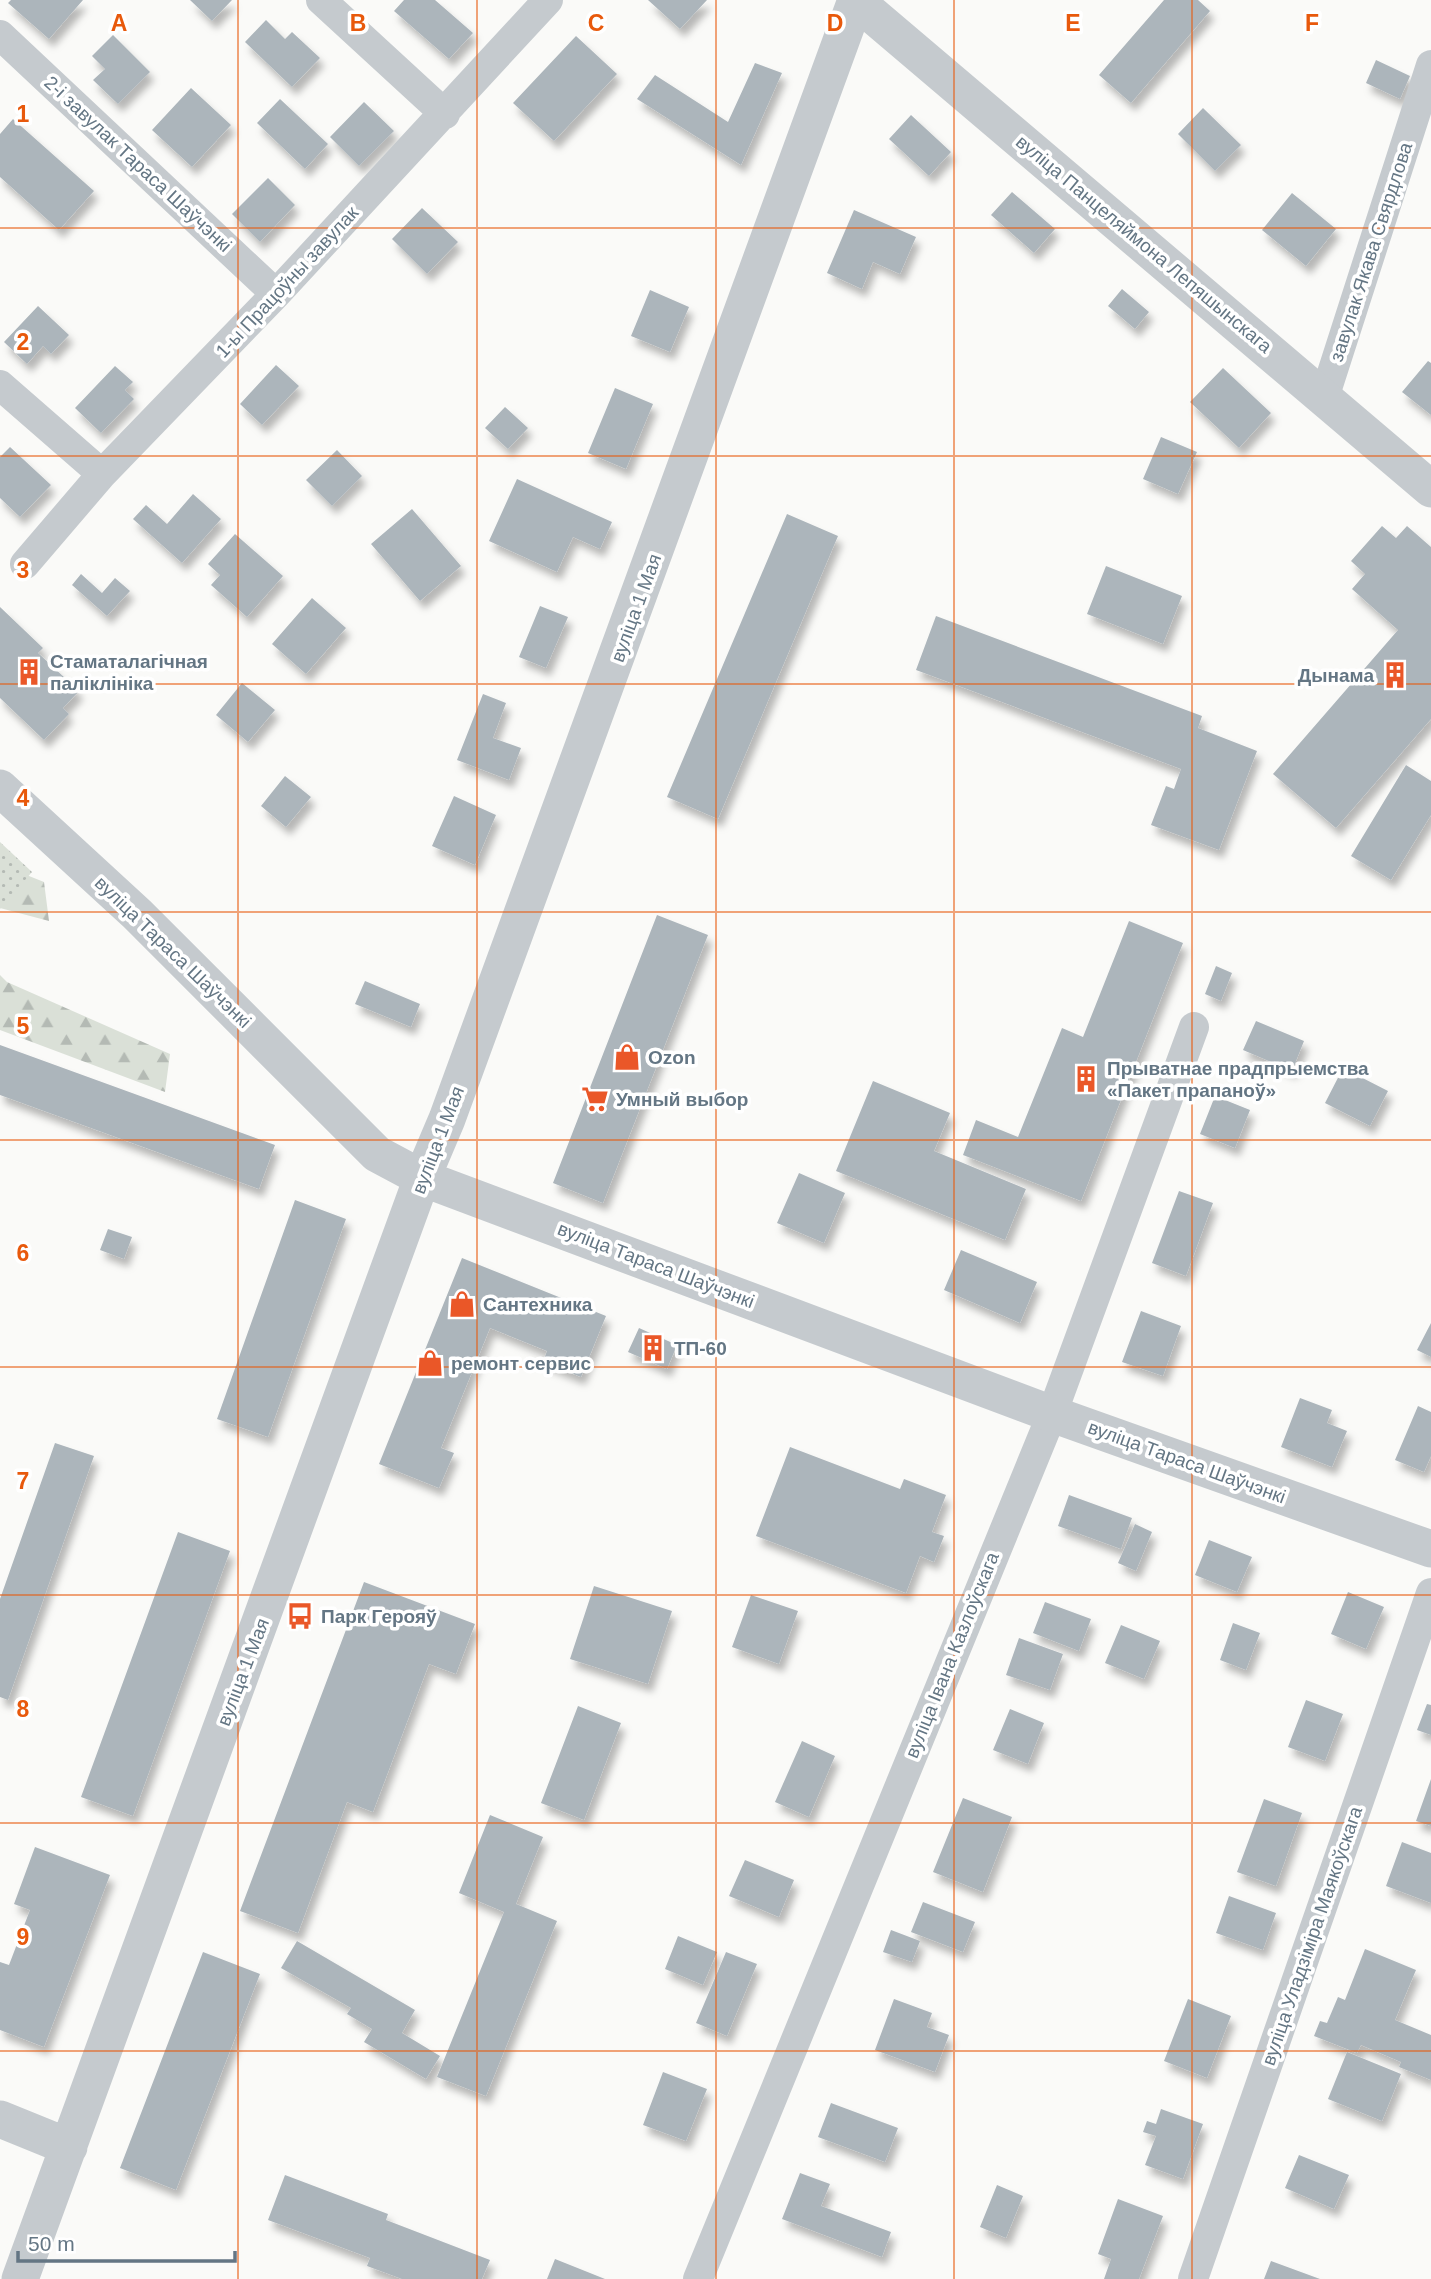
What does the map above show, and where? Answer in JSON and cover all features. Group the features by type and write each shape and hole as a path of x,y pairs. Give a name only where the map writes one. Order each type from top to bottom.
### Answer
{"street":[{"path":"321,0 445,114"},
{"name":"1-ы Працоўны завулак","path":"25,564 102,474 276,294 548,0"},
{"name":"вуліца Панцеляймона Лепяшынскага","path":"856,0 1431,489"},
{"name":"вуліца 1 Мая","path":"20,2279 422,1178 447,1119 694,450 856,0"},
{"name":"2-і завулак Тараса Шаўчэнкі","path":"0,35 276,294"},
{"name":"завулак Якава Свярдлова","path":"1324,398 1431,65"},
{"path":"0,385 102,474"},
{"name":"вуліца Тараса Шаўчэнкі","path":"0,788 137,914 377,1154 422,1178 1052,1413 1431,1549"},
{"name":"вуліца Івана Казлоўскага","path":"698,2279 1052,1413 1194,1027"},
{"name":"вуліца Уладзіміра Маякоўскага","path":"1193,2279 1431,1592"},
{"path":"0,2119 69,2147"}],"green space":[{"path":"0,842 32,872 0,909"},
{"path":"4,866 44,882 49,921 0,908 0,867"},
{"path":"0,975 7,982 170,1054 165,1092 0,1030"}],"building":[{"path":"11,0 83,0 49,39 8,3"},
{"path":"190,0 232,0 212,21"},
{"path":"404,0 435,0 473,33 449,59 394,11"},
{"path":"648,0 707,0 680,29"},
{"path":"1164,0 1198,0 1210,11 1131,103 1099,75"},
{"path":"266,20 285,39 292,32 320,58 292,87 245,42"},
{"path":"113,35 150,72 118,104 93,80 105,69 92,56"},
{"path":"576,36 617,74 554,141 513,103"},
{"path":"1376,60 1410,76 1400,99 1366,83"},
{"path":"755,63 782,73 741,165 637,99 655,75 728,122"},
{"path":"191,88 231,125 192,167 152,130"},
{"path":"280,99 328,144 305,169 257,123"},
{"path":"364,102 394,131 359,166 330,137"},
{"path":"1203,108 1241,145 1215,171 1178,134"},
{"path":"911,115 951,152 929,176 889,139"},
{"path":"13,119 94,191 59,230 0,177 0,134"},
{"path":"268,178 295,205 260,242 232,214"},
{"path":"1012,192 1055,229 1034,253 991,215"},
{"path":"1292,193 1336,229 1306,266 1262,230"},
{"path":"422,208 458,242 427,274 392,239"},
{"path":"854,210 916,237 900,274 873,262 862,289 827,273"},
{"path":"1122,289 1149,312 1135,329 1108,306"},
{"path":"650,290 689,307 670,352 631,336"},
{"path":"38,306 69,335 51,354 43,346 27,364 4,342"},
{"path":"1428,361 1431,363 1431,415 1402,392"},
{"path":"276,365 299,386 262,425 240,404"},
{"path":"115,366 133,382 125,390 134,399 101,433 75,408"},
{"path":"1223,368 1271,413 1239,448 1190,402"},
{"path":"615,388 653,404 626,469 588,453"},
{"path":"505,407 528,428 508,449 485,428"},
{"path":"1161,437 1197,452 1178,494 1143,479"},
{"path":"10,447 51,485 20,517 0,498 0,457"},
{"path":"337,450 362,476 332,506 306,480"},
{"path":"517,479 612,522 600,549 573,537 557,572 489,541"},
{"path":"193,494 221,519 182,563 133,519 146,505 167,524"},
{"path":"412,509 461,566 420,601 371,544"},
{"path":"787,514 838,536 718,819 667,797"},
{"name":"Дынама","path":"1382,526 1396,538 1407,526 1431,547 1431,719 1336,828 1273,774 1398,630 1352,589 1365,574 1351,561"},
{"path":"235,534 283,576 247,617 211,585 220,575 208,564"},
{"path":"1106,566 1182,596 1163,644 1087,614"},
{"path":"81,574 102,593 115,578 130,591 107,616 72,585"},
{"path":"312,598 346,628 306,674 272,644"},
{"path":"540,606 568,617 546,668 519,657"},
{"name":"Стаматалагічная паліклініка","path":"0,607 43,648 38,653 79,691 63,708 69,714 44,740 0,698"},
{"path":"936,616 1202,716 1198,728 1257,751 1219,850 1151,825 1166,786 1174,789 1181,769 916,670"},
{"path":"242,683 275,710 248,742 216,715"},
{"path":"483,694 506,703 493,738 521,748 509,780 457,760"},
{"path":"1406,765 1431,781 1431,815 1391,880 1351,856"},
{"path":"285,776 311,797 286,827 261,806"},
{"path":"454,796 496,815 475,865 432,846"},
{"path":"657,915 708,935 603,1203 553,1183"},
{"name":"Прыватнае прадпрыемства «Пакет прапаноў»","path":"1129,921 1183,943 1081,1201 963,1155 976,1120 1018,1137 1062,1028 1083,1037"},
{"path":"1216,966 1232,973 1221,1001 1205,994"},
{"path":"365,981 420,1004 411,1027 355,1004"},
{"path":"1256,1021 1304,1041 1292,1071 1243,1050"},
{"path":"0,1045 275,1145 259,1189 0,1095"},
{"path":"1343,1068 1388,1091 1370,1126 1325,1103"},
{"path":"873,1081 950,1113 934,1151 1026,1189 1005,1240 836,1171"},
{"path":"1215,1096 1250,1110 1235,1148 1200,1134"},
{"path":"799,1173 845,1193 824,1243 777,1223"},
{"path":"1179,1191 1213,1203 1186,1276 1152,1263"},
{"path":"295,1200 346,1219 268,1437 217,1419"},
{"path":"108,1229 132,1237 124,1259 100,1250"},
{"path":"961,1250 1037,1282 1020,1323 944,1290"},
{"path":"462,1258 606,1316 581,1377 543,1362 547,1351 490,1328 441,1448 454,1453 439,1488 379,1464"},
{"path":"1141,1311 1181,1326 1163,1376 1122,1362"},
{"path":"1431,1323 1431,1357 1417,1350"},
{"name":"ТП-60","path":"639,1328 677,1345 667,1369 628,1352"},
{"path":"1300,1398 1332,1410 1327,1423 1347,1431 1332,1467 1281,1447"},
{"path":"1418,1406 1431,1412 1431,1456 1424,1472 1395,1460"},
{"path":"55,1443 94,1456 8,1700 0,1697 0,1599"},
{"path":"790,1447 900,1489 904,1479 946,1495 932,1532 944,1536 934,1562 920,1556 906,1593 756,1536"},
{"path":"1069,1495 1132,1518 1121,1549 1058,1526"},
{"path":"1135,1524 1152,1532 1136,1571 1118,1563"},
{"path":"178,1532 230,1551 133,1816 81,1797"},
{"path":"1209,1540 1252,1557 1237,1592 1195,1575"},
{"path":"364,1582 475,1624 456,1674 429,1664 373,1812 347,1802 298,1933 240,1911"},
{"path":"594,1586 672,1611 648,1684 570,1659"},
{"path":"1348,1592 1384,1607 1366,1649 1331,1634"},
{"path":"751,1595 798,1611 779,1664 732,1647"},
{"path":"1045,1602 1091,1619 1079,1651 1033,1633"},
{"path":"1233,1623 1260,1633 1246,1670 1220,1660"},
{"path":"1121,1625 1160,1641 1144,1679 1105,1663"},
{"path":"1019,1638 1063,1654 1050,1690 1006,1675"},
{"path":"1306,1700 1343,1714 1325,1761 1288,1747"},
{"path":"1427,1704 1431,1705 1431,1735 1417,1730"},
{"path":"578,1706 621,1723 584,1820 541,1803"},
{"path":"1010,1709 1044,1723 1028,1764 993,1750"},
{"path":"802,1741 835,1756 809,1817 775,1802"},
{"path":"1431,1779 1431,1826 1416,1821"},
{"path":"963,1798 1012,1817 983,1892 933,1872"},
{"path":"1264,1799 1302,1813 1276,1886 1237,1872"},
{"path":"490,1815 543,1837 516,1904 557,1921 486,2096 437,2077 504,1912 459,1893"},
{"path":"1402,1842 1431,1853 1431,1903 1386,1886"},
{"path":"35,1847 110,1875 44,2047 0,2030 0,1962 9,1965 30,1910 14,1904"},
{"path":"745,1860 794,1880 779,1917 729,1896"},
{"path":"1229,1896 1276,1913 1263,1950 1216,1933"},
{"path":"923,1902 975,1922 963,1952 911,1932"},
{"path":"891,1930 920,1941 912,1962 883,1952"},
{"path":"678,1936 717,1952 703,1985 665,1969"},
{"path":"297,1941 415,2010 402,2033 440,2056 426,2079 364,2042 372,2029 347,2014 351,2008 281,1968"},
{"path":"1365,1949 1416,1970 1395,2020 1431,2035 1431,2080 1399,2067 1401,2062 1361,2045 1357,2053 1314,2036 1320,2021 1327,2023 1338,1997 1345,2000"},
{"path":"203,1952 260,1974 176,2190 120,2168"},
{"path":"726,1952 757,1964 727,2036 696,2023"},
{"path":"894,1999 932,2013 927,2027 949,2035 935,2072 875,2050"},
{"path":"1188,1999 1231,2016 1207,2078 1164,2061"},
{"path":"1347,2052 1401,2074 1382,2121 1328,2099"},
{"path":"663,2072 707,2089 686,2141 643,2125"},
{"path":"831,2103 898,2128 885,2162 818,2137"},
{"path":"1161,2109 1203,2124 1183,2179 1145,2165 1156,2136 1143,2132 1147,2121 1156,2124"},
{"path":"1299,2155 1349,2175 1334,2209 1285,2188"},
{"path":"800,2173 830,2184 821,2206 891,2232 882,2257 782,2219"},
{"path":"285,2175 388,2214 386,2220 490,2260 482,2279 402,2279 367,2266 370,2258 268,2220"},
{"path":"997,2185 1023,2196 1006,2238 980,2227"},
{"path":"1118,2199 1163,2216 1139,2279 1104,2279 1111,2259 1098,2254"},
{"path":"555,2259 605,2279 547,2279"},
{"path":"1271,2261 1320,2279 1264,2279"}],"place":[{"name":"Стаматалагічная паліклініка","path":"29,672"},
{"name":"Дынама","path":"1395,675"},
{"name":"Ozon","path":"627,1057"},
{"name":"Прыватнае прадпрыемства «Пакет прапаноў»","path":"1086,1079"},
{"name":"Умный выбор","path":"595,1099"},
{"name":"Сантехника","path":"462,1304"},
{"name":"ТП-60","path":"653,1348"},
{"name":"ремонт сервис","path":"430,1363"},
{"name":"Парк Герояў","path":"300,1616"}]}
